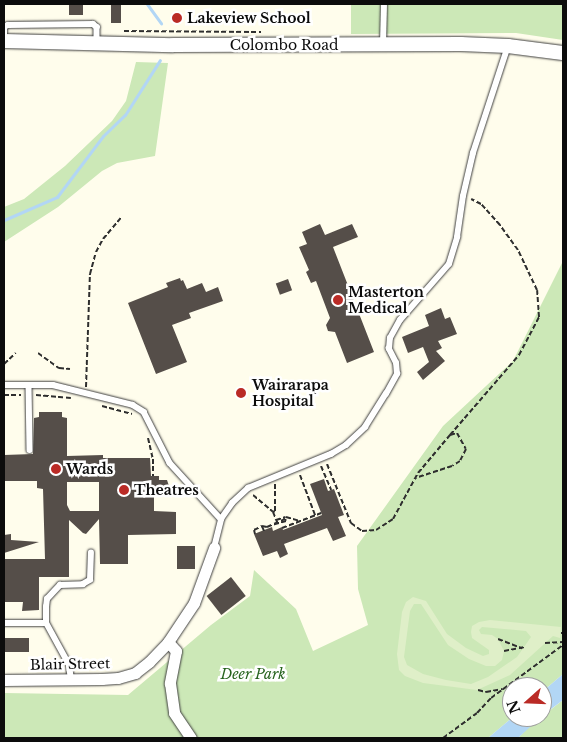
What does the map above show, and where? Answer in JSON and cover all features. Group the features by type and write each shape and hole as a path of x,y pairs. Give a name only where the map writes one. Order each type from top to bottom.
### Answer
{"street":[{"name":"Colombo Road","path":"4,41 508,46 563,53"},
{"name":"Blair Street","path":"4,680 71,680 127,676 143,667 168,642 194,603 214,548"},
{"path":"168,642 176,650 170,683 174,714 191,738"}],"lane":[{"path":"383,45 384,4"},
{"path":"214,548 221,519 232,503 248,488 325,457 346,445 365,427 397,374 396,363 389,349 390,338 400,320 449,264 457,238 473,153 508,46"},
{"path":"4,385 53,385 133,406 144,412 170,463 221,519"},
{"path":"29,385 30,450"},
{"path":"71,680 69,666 46,623 46,607 50,595 60,585 82,584 90,580 91,553"},
{"path":"4,623 46,623"}],"path":[{"path":"325,457 351,523 362,531 376,530 393,519 416,478 519,354 539,317 537,290 529,270 500,224 481,204 470,198 462,206"},
{"path":"86,393 90,274 103,238 122,216"},
{"path":"38,352 59,368 70,369"},
{"path":"4,364 16,353"},
{"path":"4,395 47,395 76,400"},
{"path":"100,405 135,414"},
{"path":"416,478 452,466 460,461 466,449 464,443 457,433 450,435"},
{"path":"147,434 152,457 153,476"},
{"path":"318,459 331,490"},
{"path":"297,468 316,514"},
{"path":"273,478 277,487 275,511 273,512"},
{"path":"248,488 273,512 281,528 321,512"},
{"path":"255,534 254,530 262,526 272,525 286,517 300,521"},
{"path":"262,526 264,530"},
{"path":"498,639 523,647 504,651"},
{"path":"545,643 563,642"},
{"path":"521,677 563,645"},
{"path":"478,690 486,692 502,689"},
{"path":"443,738 477,713 491,698 502,691"}],"green space":[{"path":"351,4 563,4 563,40 516,33 351,34"},
{"path":"136,62 168,63 155,156 117,163 102,171 58,207 4,242 4,207 24,199 65,166 112,121 126,101"},
{"name":"Deer Park","path":"563,261 563,674 552,683 552,677 502,677 502,726 488,738 4,738 4,693 128,695 211,625 250,596 254,570 296,609 313,651 368,625 358,589 357,546 443,426 513,361"},
{"path":"413,597 426,601 447,634 466,648 483,656 489,654 489,650 472,638 471,632 472,626 479,622 490,620 561,627 560,638 553,636 510,675 477,690 423,683 405,676 399,670 397,654 402,612 406,602","holes":["414,604 421,604 448,645 469,659 486,666 495,666 502,660 504,651 498,639 492,635 481,634 479,630 482,627 526,631 531,637 517,657 488,677 471,684 423,674 407,665 404,657 410,611"]},
{"path":"563,700 563,738 518,738 529,727 552,727 552,709"}],"water":[{"path":"563,674 563,700 552,708 552,683"},
{"path":"502,726 530,727 518,738 488,738"}],"building":[{"path":"69,4 83,4 83,15 69,15"},
{"path":"111,4 121,4 121,23 111,23"},
{"name":"Masterton Medical","path":"320,224 325,235 352,224 358,237 333,247 374,352 347,363 335,332 328,331 326,325 330,318 316,281 311,283 306,272 309,270 299,247 307,244 302,232"},
{"path":"180,278 187,289 202,283 206,292 218,287 223,301 189,313 191,318 172,325 187,362 156,374 128,303 168,287 166,283"},
{"path":"288,279 292,290 280,295 276,283"},
{"path":"441,308 445,319 450,317 457,334 438,341 442,348 436,351 445,361 423,380 417,372 429,362 423,347 408,353 402,337 429,326 425,315"},
{"path":"39,412 62,412 62,417 67,418 67,456 103,455 103,458 150,458 151,476 159,476 159,480 167,480 169,486 169,494 154,494 154,511 176,512 176,534 128,535 128,564 100,564 99,519 86,534 69,520 69,577 39,577 39,610 22,611 23,602 4,602 4,559 45,559 43,489 37,488 37,481 4,481 4,455 33,454 34,418 39,417","holes":["67,482 99,482 99,511 70,511 67,505"]},
{"path":"324,479 328,491 334,489 344,515 338,517 346,536 333,541 327,528 284,544 288,554 280,558 277,551 263,556 254,534 272,527 273,531 282,527 283,530 322,515 310,484"},
{"path":"11,534 11,540 39,542 4,553 4,535"},
{"path":"177,546 195,546 195,569 177,569"},
{"path":"231,577 246,596 221,615 207,596"},
{"path":"4,638 29,638 29,652 4,652"}],"waterway":[{"path":"147,4 161,23"},
{"path":"4,220 57,197 103,136 125,115 160,60"}],"place":[{"name":"Lakeview School","path":"177,18"},
{"name":"Masterton Medical","path":"338,300"},
{"name":"Wairarapa Hospital","path":"241,393"},
{"name":"Wards","path":"56,469"},
{"name":"Theatres","path":"124,490"}]}
